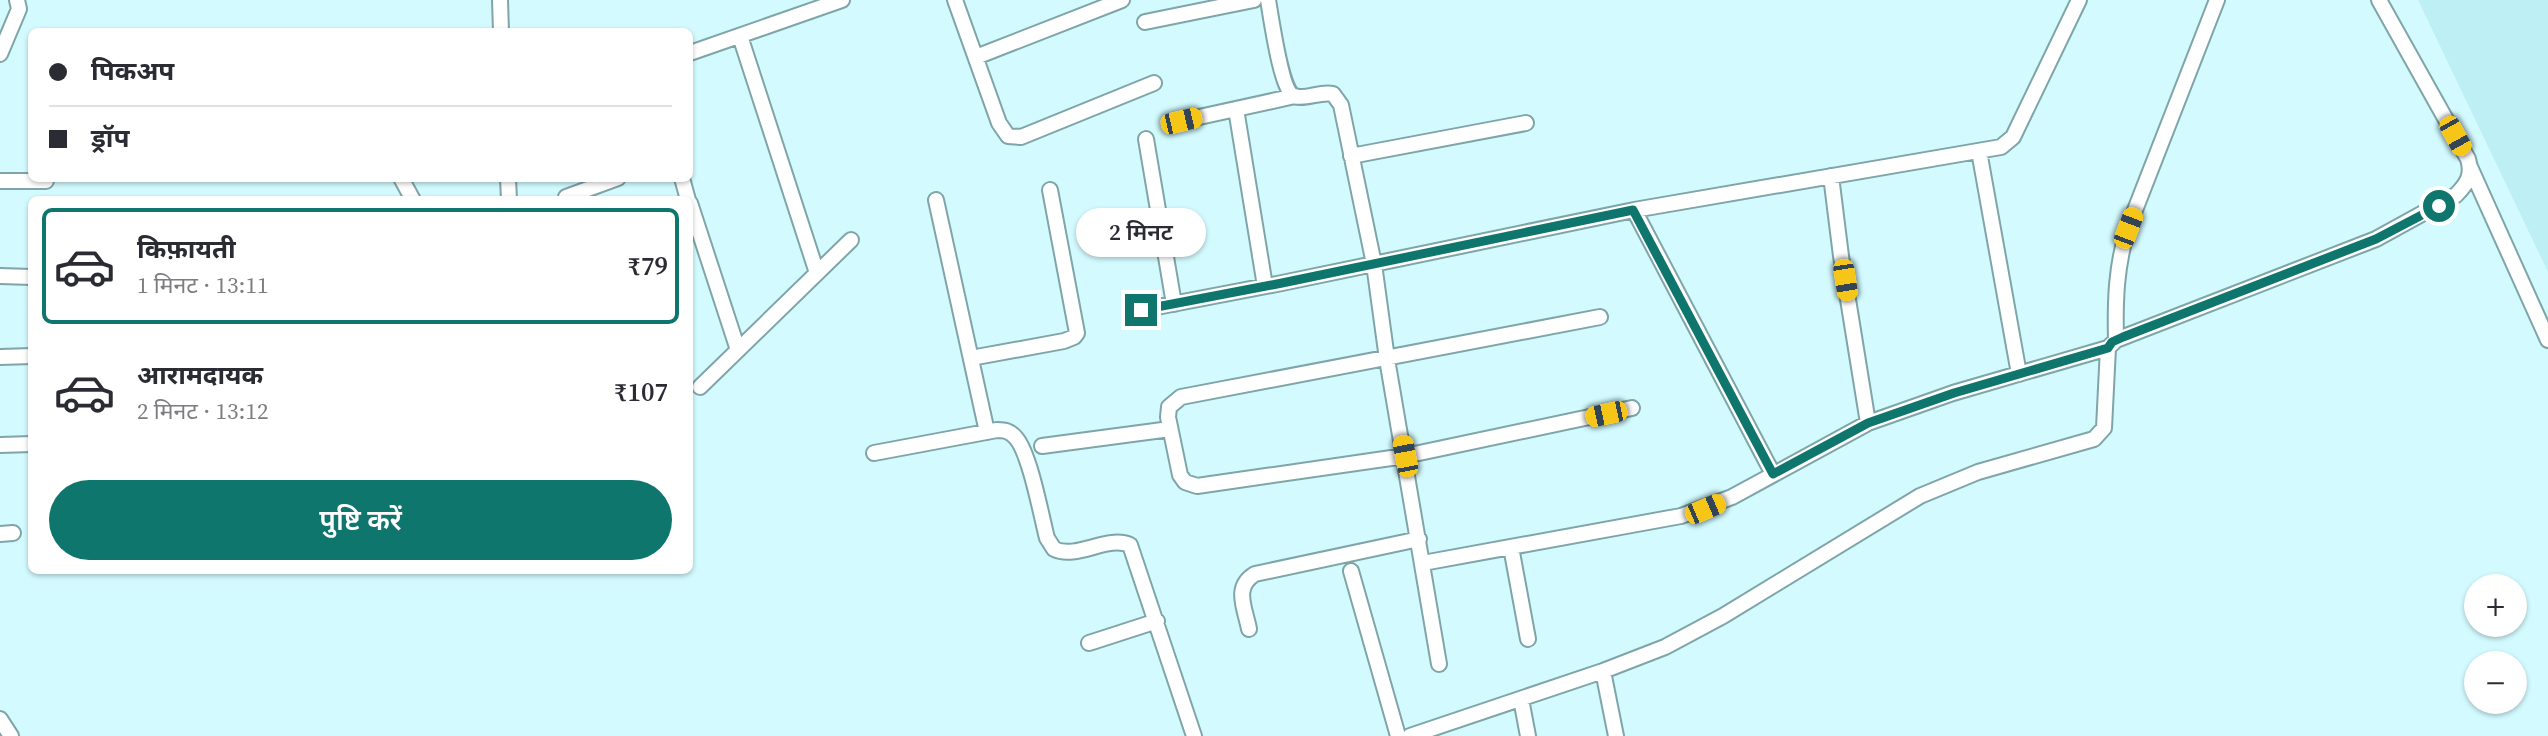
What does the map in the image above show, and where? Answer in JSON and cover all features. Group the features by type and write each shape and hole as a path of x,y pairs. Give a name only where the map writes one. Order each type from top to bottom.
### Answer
{"street":[{"path":"0,54 19,9 17,0"},
{"path":"500,0 501,28"},
{"path":"693,52 740,36 806,6 842,0"},
{"path":"955,0 999,123 1009,136 1015,138 1154,83"},
{"path":"976,57 1122,0"},
{"path":"1145,22 1254,0"},
{"path":"1268,0 1286,85 1294,96"},
{"path":"1141,310 1633,210 2001,147 2013,137 2079,0"},
{"path":"1409,736 1436,732 1646,655 1687,636 1920,496 1978,472 2094,439 2104,428 2120,253 2217,0"},
{"path":"2379,0 2468,159 2548,340"},
{"path":"740,36 817,273"},
{"path":"1181,121 1294,96 1325,92 1338,98 1374,264 1439,664"},
{"path":"1236,109 1265,286"},
{"path":"1352,156 1526,123"},
{"path":"1146,139 1174,304"},
{"path":"1979,151 2019,374"},
{"path":"1423,563 1681,516 1732,497 1868,423 2112,344 2376,239 2456,195 2470,176 2470,167"},
{"path":"1832,176 1841,256 1868,423"},
{"path":"0,181 28,181"},
{"path":"569,196 607,182"},
{"path":"971,358 1064,341 1077,333 1050,190"},
{"path":"936,200 987,432"},
{"path":"1633,210 1773,474"},
{"path":"693,213 738,350"},
{"path":"700,387 851,240"},
{"path":"693,254 705,250"},
{"path":"0,276 28,277"},
{"path":"1600,317 1181,397 1168,407 1180,475 1185,482 1197,486 1405,456 1632,408"},
{"path":"0,357 28,356"},
{"path":"1042,446 1170,429"},
{"path":"874,453 1006,430 1019,442 1047,538 1054,549 1066,552 1118,542 1130,545 1194,736"},
{"path":"0,445 28,443"},
{"path":"1249,629 1241,589 1247,579 1255,574 1419,538"},
{"path":"1511,547 1528,639"},
{"path":"1351,571 1398,736"},
{"path":"1089,643 1157,621"},
{"path":"1603,671 1616,736"},
{"path":"1521,699 1528,736"},
{"path":"0,719 12,736"}],"shaded area":[{"path":"2418,0 2548,0 2548,272"}],"route":[{"path":"1141,310 1633,210 1773,474 1868,423 1954,393 2108,348 2112,342 2123,337 2376,239 2439,206"}]}
